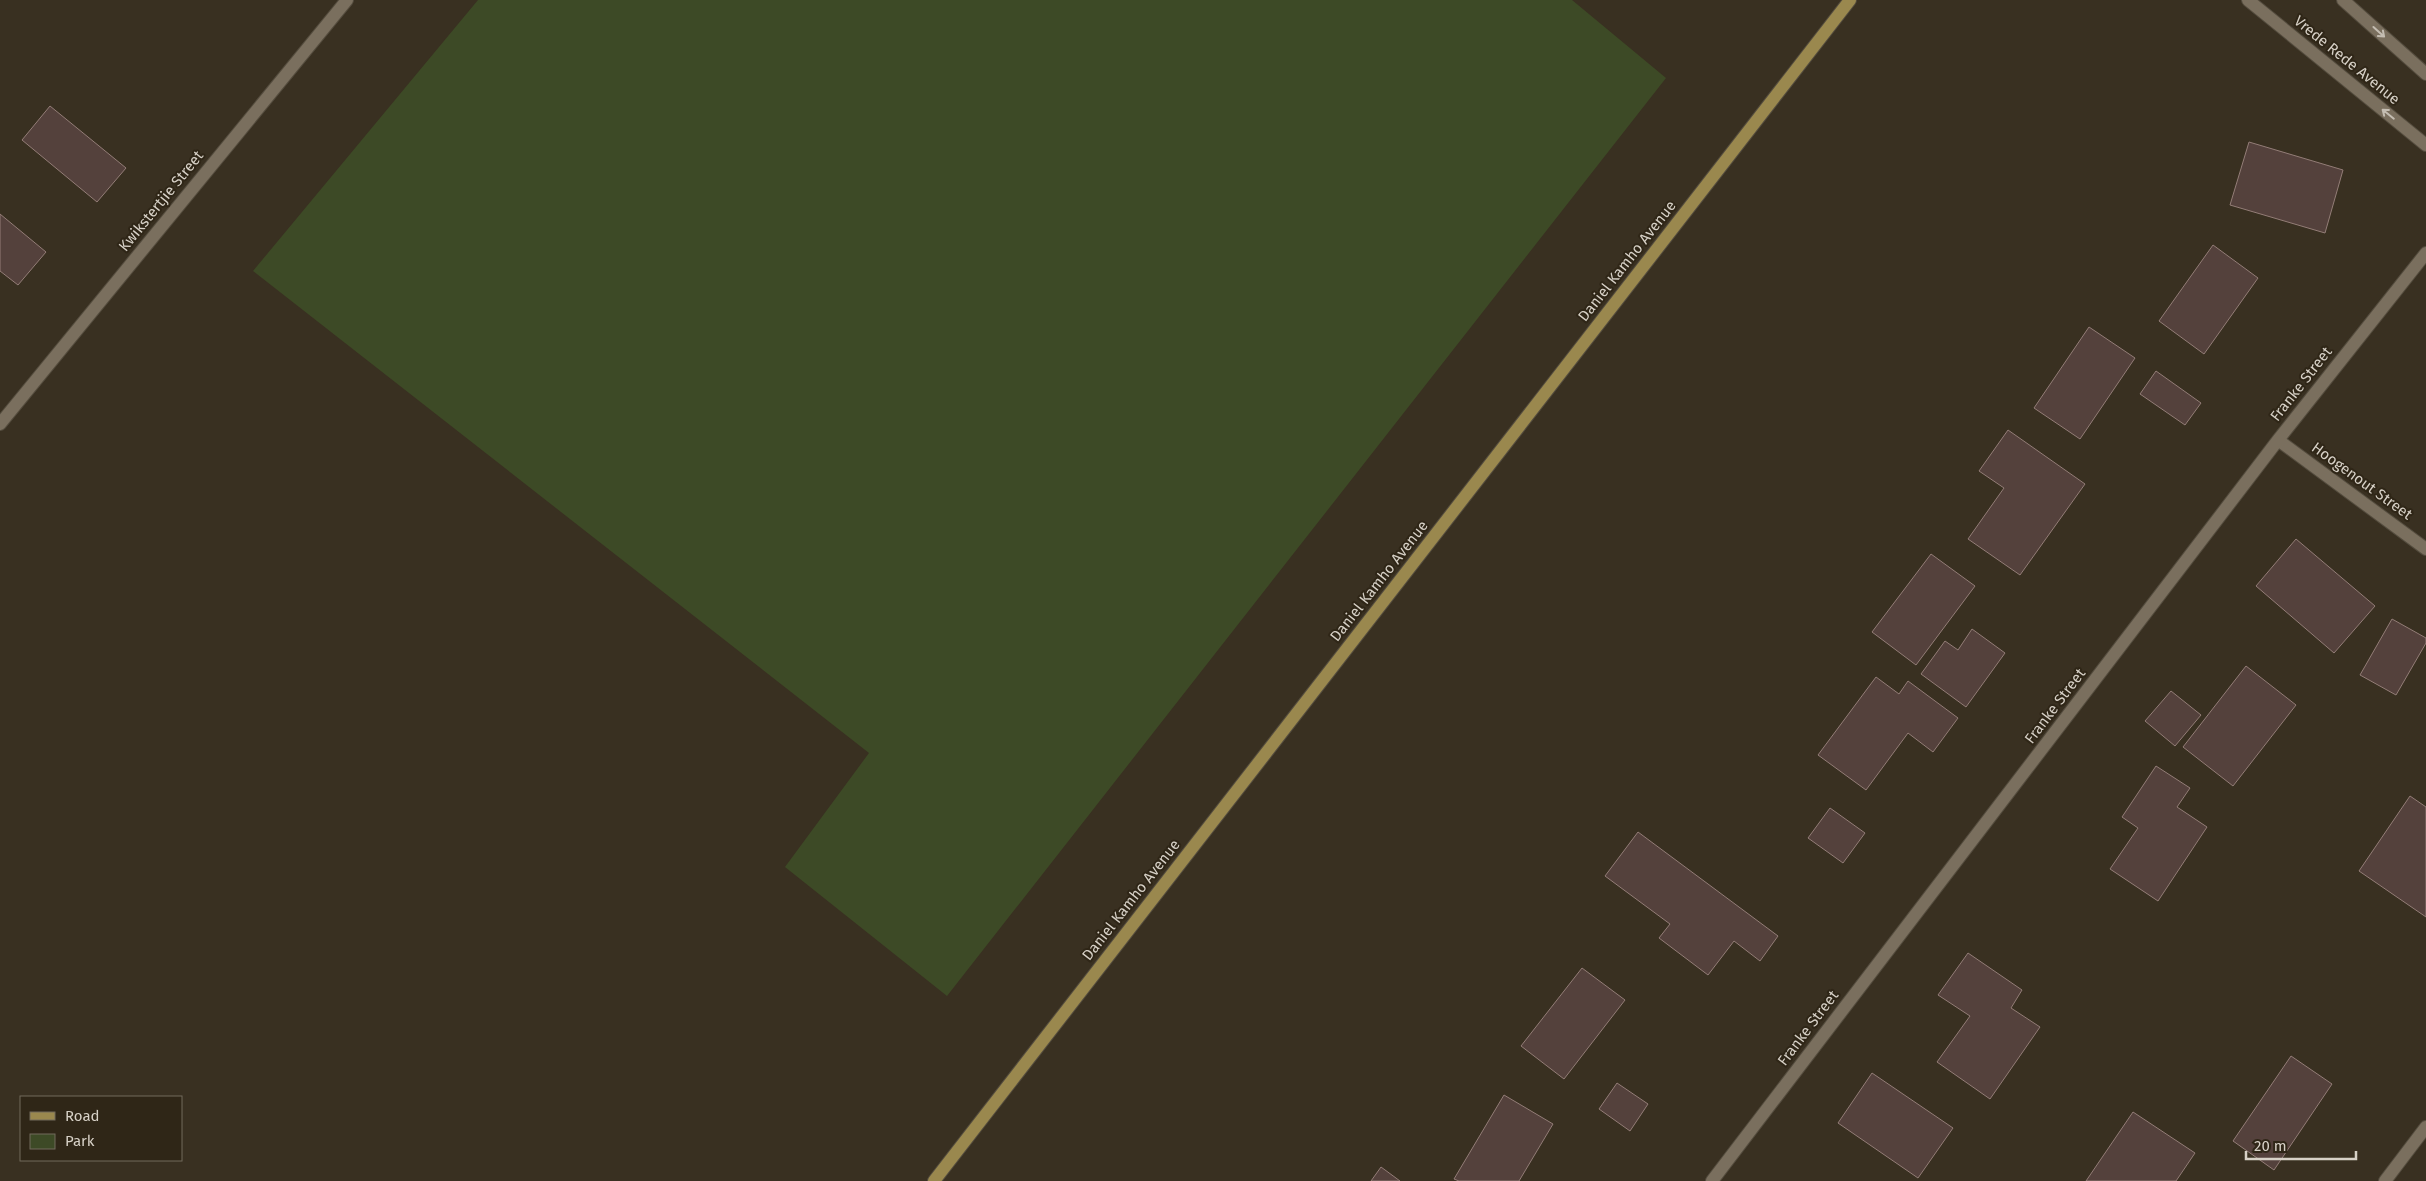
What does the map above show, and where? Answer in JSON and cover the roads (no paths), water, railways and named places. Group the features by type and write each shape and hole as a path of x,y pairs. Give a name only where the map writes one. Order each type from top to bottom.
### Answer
{"main road":[{"name":"Daniel Kamho Avenue","path":"934,1181 1850,0"}],"street":[{"name":"Kwikstertjie Street","path":"0,424 347,0"},
{"name":"Vrede Rede Avenue","path":"2248,0 2426,145"},
{"path":"2343,0 2426,74"},
{"name":"Franke Street","path":"1712,1181 2278,440 2426,253"},
{"name":"Hoogenout Street","path":"2278,440 2426,549"},
{"path":"2386,1181 2426,1127"}]}
